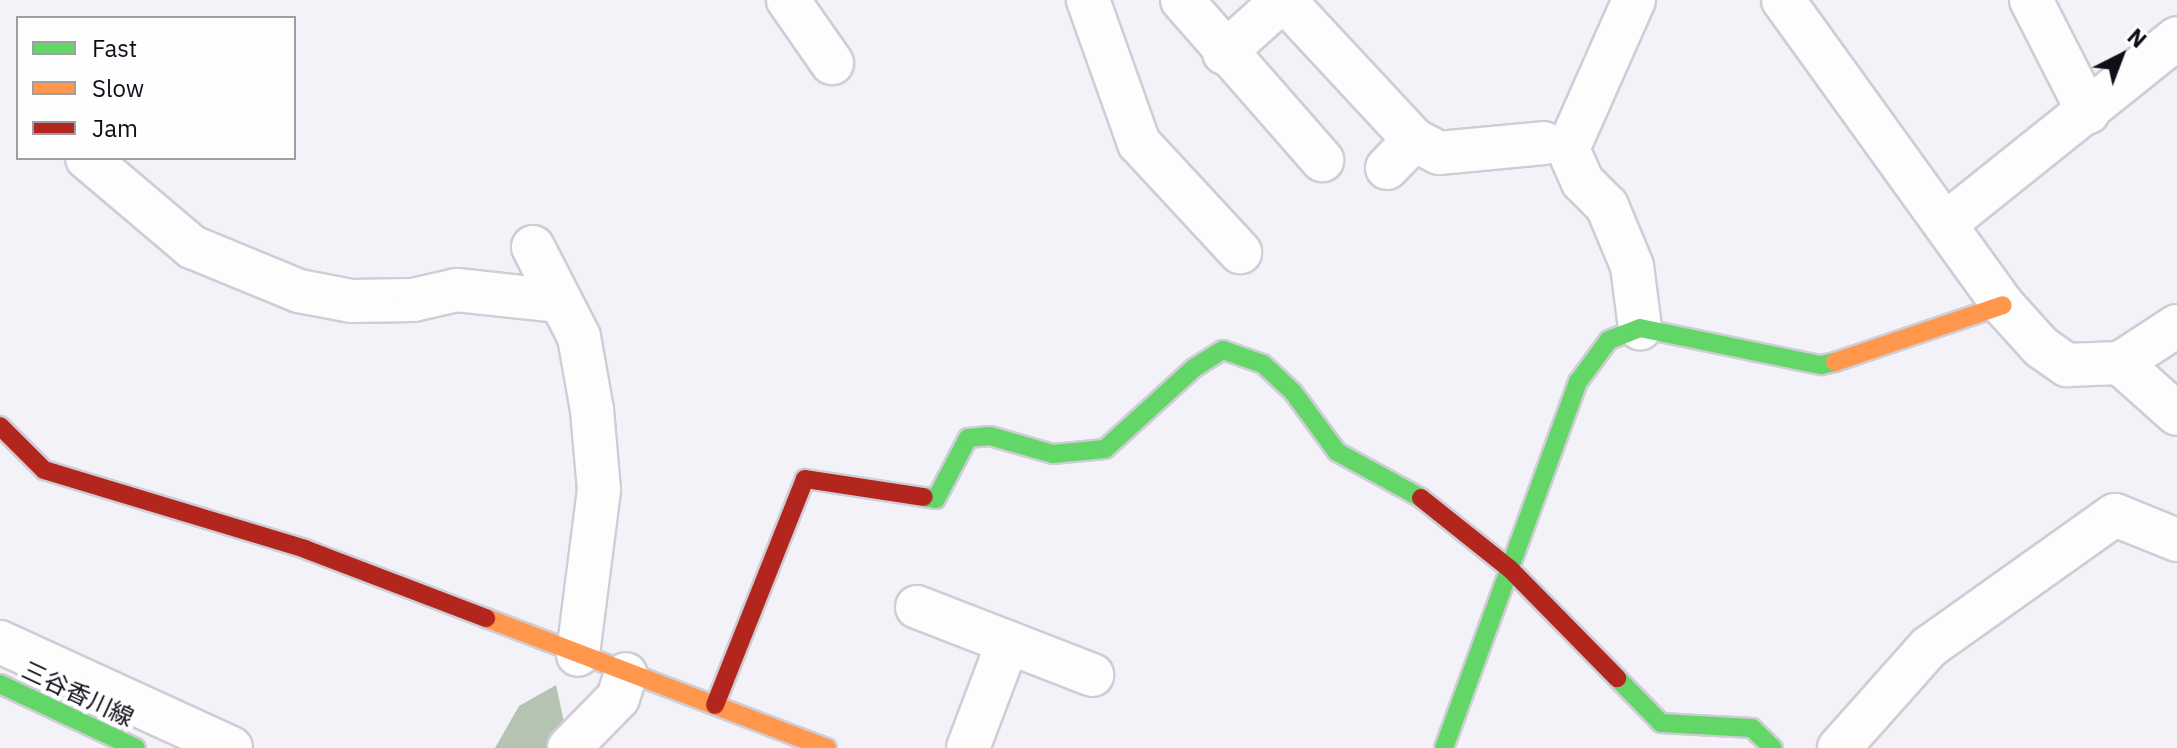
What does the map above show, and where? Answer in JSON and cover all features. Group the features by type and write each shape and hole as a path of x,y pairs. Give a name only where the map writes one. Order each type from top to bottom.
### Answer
{"street":[{"path":"788,0 832,63"},
{"path":"1088,0 1139,143 1240,252"},
{"path":"1182,0 1224,53 1322,160"},
{"path":"1224,53 1284,0 1400,154 1544,143"},
{"path":"1634,0 1568,149 1583,182 1607,206 1632,266 1640,328"},
{"path":"1783,0 2003,305 2041,347 2067,365 2120,363 2177,326"},
{"path":"2031,0 2088,112"},
{"path":"1945,224 2177,38"},
{"path":"89,160 192,247 299,291 352,301 413,300 457,290 559,301"},
{"path":"533,247 579,337 599,490 578,655"},
{"path":"1444,748 1578,382 1609,340 1640,328 1821,365 1854,359 1929,327 2003,305"},
{"path":"715,705 805,479 936,499 968,438 990,436 1053,454 1105,449 1194,368 1223,350 1263,364 1293,392 1337,452 1414,492 1510,569 1661,723 1752,728 1773,748"},
{"path":"2120,363 2177,414"},
{"path":"0,426 44,470 305,549 626,674 827,748"},
{"path":"1839,748 1929,647 2115,515 2177,540"},
{"path":"917,607 1092,675"},
{"path":"0,642 231,748"},
{"path":"968,748 1008,642"},
{"path":"569,748 618,698 626,674"},
{"name":"三谷香川線","path":"0,684 88,735 136,748"}],"shaded area":[{"path":"556,685 564,722 549,748 495,748 519,706"}],"traffic: fast":[{"path":"1444,748 1578,382 1609,340 1640,328 1821,365 1835,362"},
{"path":"924,497 936,499 968,438 990,436 1053,454 1105,449 1194,368 1223,350 1263,364 1293,392 1337,452 1421,498"},
{"path":"1617,678 1661,723 1752,728 1773,748"},
{"path":"0,684 136,748"}],"traffic: slow":[{"path":"1835,362 2003,305"},
{"path":"486,618 827,748"}],"traffic: jam":[{"path":"0,426 44,470 305,549 486,618"},
{"path":"715,705 805,479 924,497"},
{"path":"1421,498 1510,569 1617,678"}]}
